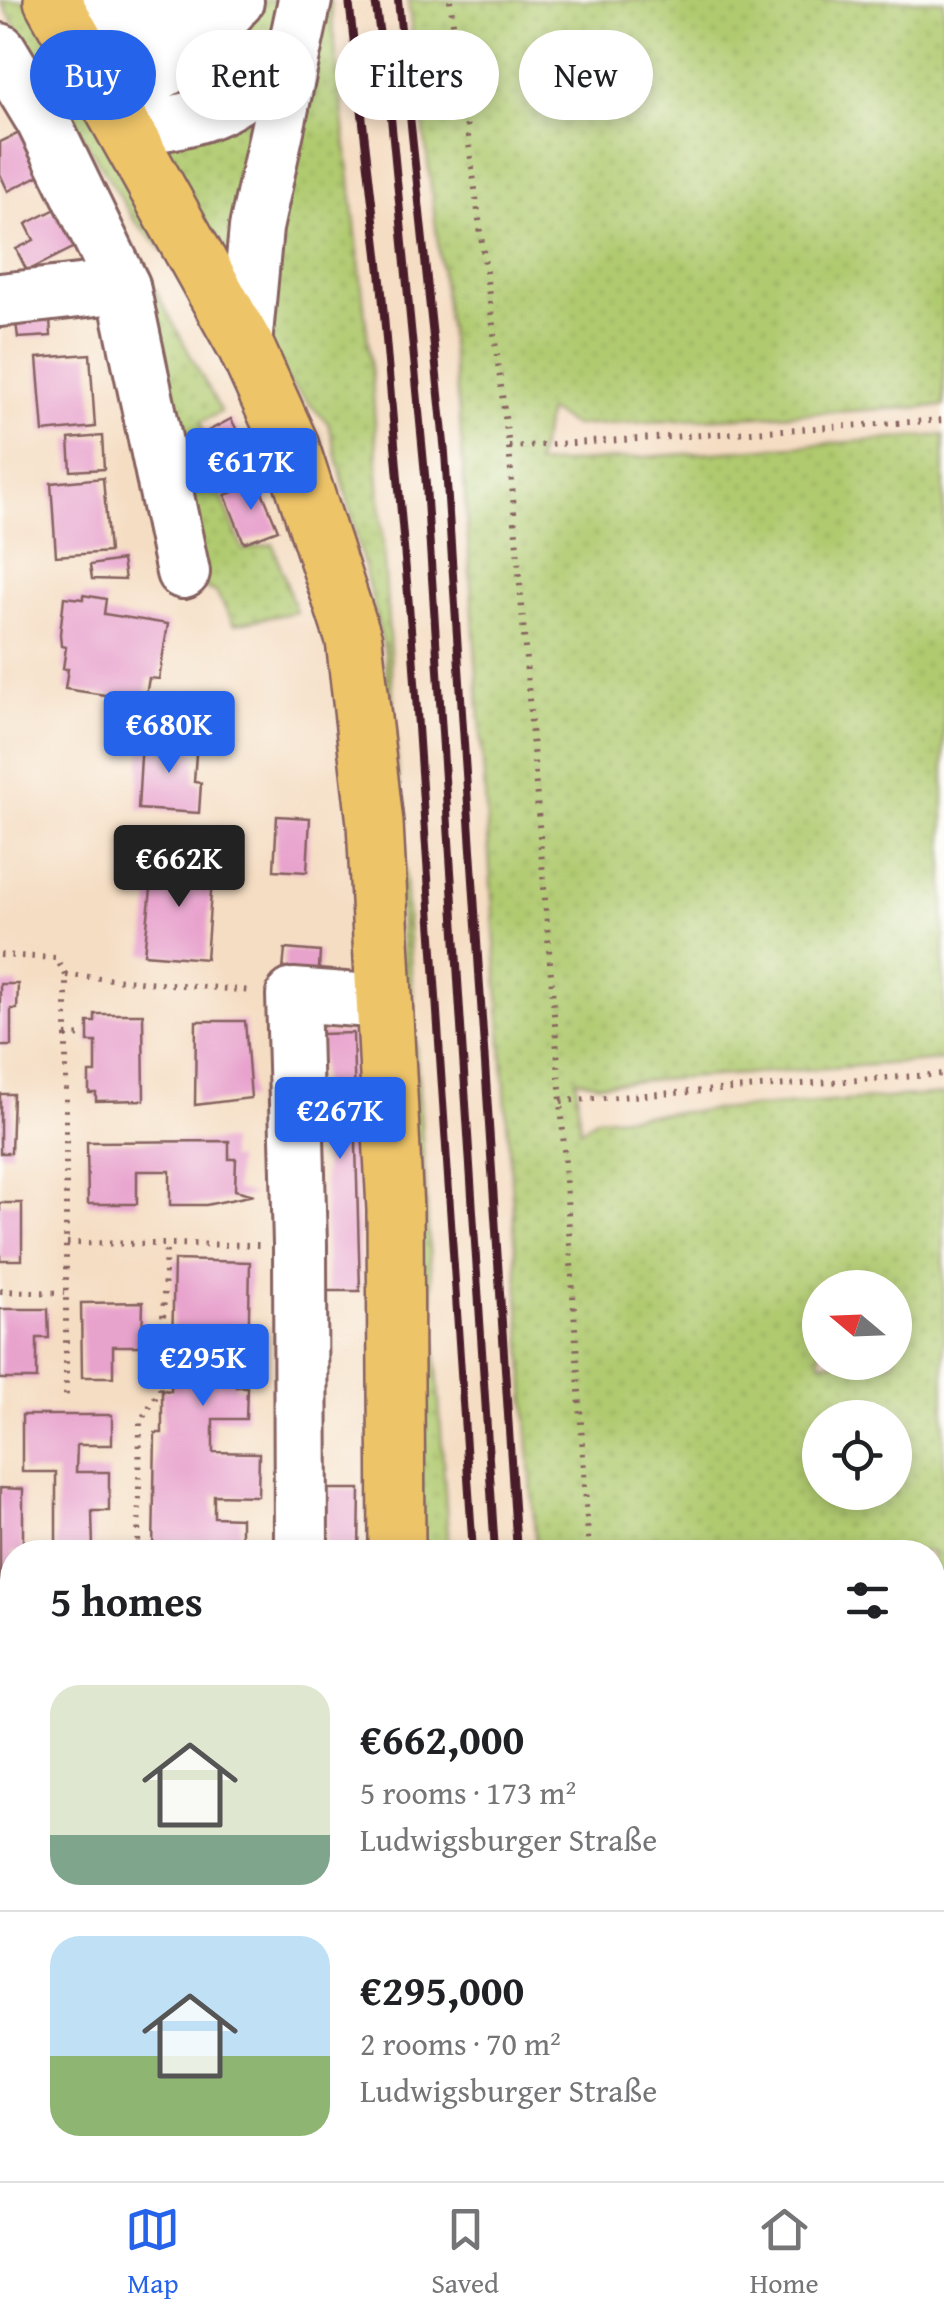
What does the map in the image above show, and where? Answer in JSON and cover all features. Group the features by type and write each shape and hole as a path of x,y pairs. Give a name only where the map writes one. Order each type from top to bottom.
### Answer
{"main road":[{"path":"54,3 69,30"},
{"path":"120,120 245,345 290,444 354,640 374,822 396,1248 397,1540"}],"street":[{"path":"54,3 127,27 166,24 237,0"},
{"path":"156,80 237,0"},
{"path":"156,114 214,113 257,87 299,23"},
{"path":"245,345 256,228 299,23"},
{"path":"0,50 42,121 122,286 183,572"},
{"path":"0,300 122,286"},
{"path":"302,1540 293,994 383,1002"}],"path":[{"path":"450,0 509,446 560,1101 588,1540"},
{"path":"509,446 944,420"},
{"path":"0,954 56,958 66,975 66,1396"},
{"path":"66,975 293,994"},
{"path":"66,1036 83,1035"},
{"path":"560,1101 944,1074"},
{"path":"66,1243 300,1244"},
{"path":"138,1540 140,1422 160,1390 166,1246"},
{"path":"0,1292 64,1293"}],"green space":[{"path":"0,0 330,0 335,45 335,120 343,120 372,377 448,1540 422,1540 412,1108 385,653 329,424 134,220 73,120 156,120 156,30 30,30 30,49"},
{"path":"408,0 944,0 944,406 574,426 548,411 536,465 944,435 944,1060 599,1084 576,1079 580,1130 597,1118 944,1094 944,1540 535,1540 460,423 423,120 499,120 499,30 412,30"},
{"path":"64,121 221,412 201,422 217,485 243,550 273,544 296,612 234,624 216,592 196,584"}],"building":[{"path":"28,129 48,171 8,191 0,174 0,142"},
{"path":"68,203 87,241 27,271 16,249 34,240 26,224"},
{"path":"50,319 51,336 18,338 16,322"},
{"path":"90,354 95,427 43,432 37,358"},
{"path":"231,419 253,460 230,472 208,431"},
{"path":"102,436 104,469 71,471 69,439"},
{"path":"103,478 109,552 56,556 51,483"},
{"path":"258,482 278,530 244,543 225,495"},
{"path":"122,560 125,580 92,579 90,565"},
{"path":"83,595 106,599 104,614 168,624 159,679 149,678 145,701 65,689 66,647 61,646 60,634 64,597 83,599"},
{"path":"142,738 197,741 194,782 201,783 199,813 138,809"},
{"path":"277,816 310,818 307,872 274,870"},
{"path":"154,861 213,866 206,959 144,954"},
{"path":"285,949 320,952 318,984 282,981"},
{"path":"0,984 18,984 17,1009 11,1009 11,1046 0,1046"},
{"path":"95,1014 143,1014 144,1100 96,1101 96,1093 89,1093 89,1073 96,1073 96,1042 88,1042 88,1022 95,1022"},
{"path":"196,1021 245,1021 251,1098 195,1105"},
{"path":"353,1033 360,1291 327,1291 320,1034"},
{"path":"0,1094 13,1094 11,1153 0,1153"},
{"path":"229,1141 229,1159 236,1159 235,1190 254,1195 206,1205 170,1205 170,1171 137,1171 137,1204 88,1204 87,1142"},
{"path":"0,1203 22,1203 22,1260 0,1260"},
{"path":"174,1260 250,1262 248,1368 236,1367 236,1387 247,1387 246,1419 213,1419 213,1452 259,1453 258,1496 214,1495 214,1517 241,1518 241,1540 153,1540 155,1433 162,1433 162,1390 171,1391"},
{"path":"143,1302 142,1346 113,1346 113,1377 82,1377 81,1303"},
{"path":"0,1309 48,1309 49,1338 37,1338 37,1379 0,1379"},
{"path":"22,1415 112,1415 112,1445 77,1445 76,1472 109,1472 109,1511 92,1511 93,1540 56,1540 56,1472 22,1472"},
{"path":"0,1488 23,1489 23,1540 0,1540"},
{"path":"327,1489 360,1489 359,1540 325,1540"}],"railway":[{"path":"349,0 381,281 413,652 472,1540"},
{"path":"375,0 390,107 426,485 494,1540"},
{"path":"398,0 445,453 516,1540"}]}
